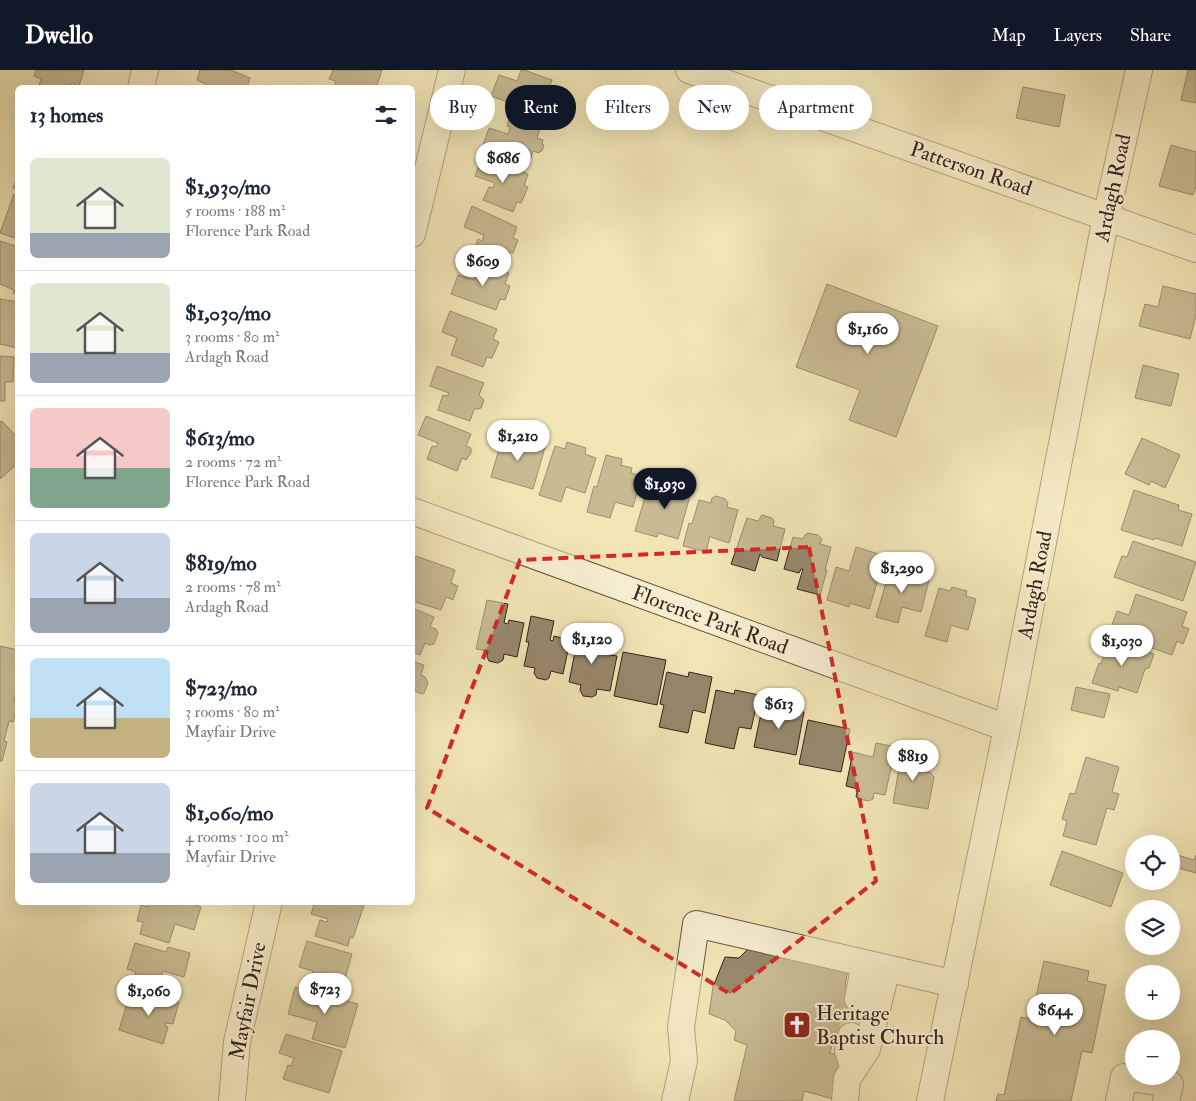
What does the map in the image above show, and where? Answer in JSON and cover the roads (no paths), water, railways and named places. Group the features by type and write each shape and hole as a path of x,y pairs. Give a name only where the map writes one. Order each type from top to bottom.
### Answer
{"street":[{"path":"142,85 146,70"},
{"path":"415,222 452,70"},
{"name":"Patterson Road","path":"689,70 1196,249"},
{"name":"Ardagh Road","path":"930,1101 1007,728 1106,217 1139,70"},
{"name":"Florence Park Road","path":"415,512 1007,728"},
{"name":"Mayfair Drive","path":"232,1101 237,1042 268,905"},
{"path":"675,1101 684,1062 681,1027 696,924 955,984"},
{"path":"858,999 876,965"},
{"path":"845,1101 848,1079 867,1049 876,965"},
{"path":"851,1036 848,1051 854,1069"},
{"path":"1119,1101 1124,1077 1170,1084 1166,1101"}],"tunnel":[{"path":"851,1036 858,999"}],"place":[{"name":"Heritage Baptist Church","path":"797,1025"}]}
